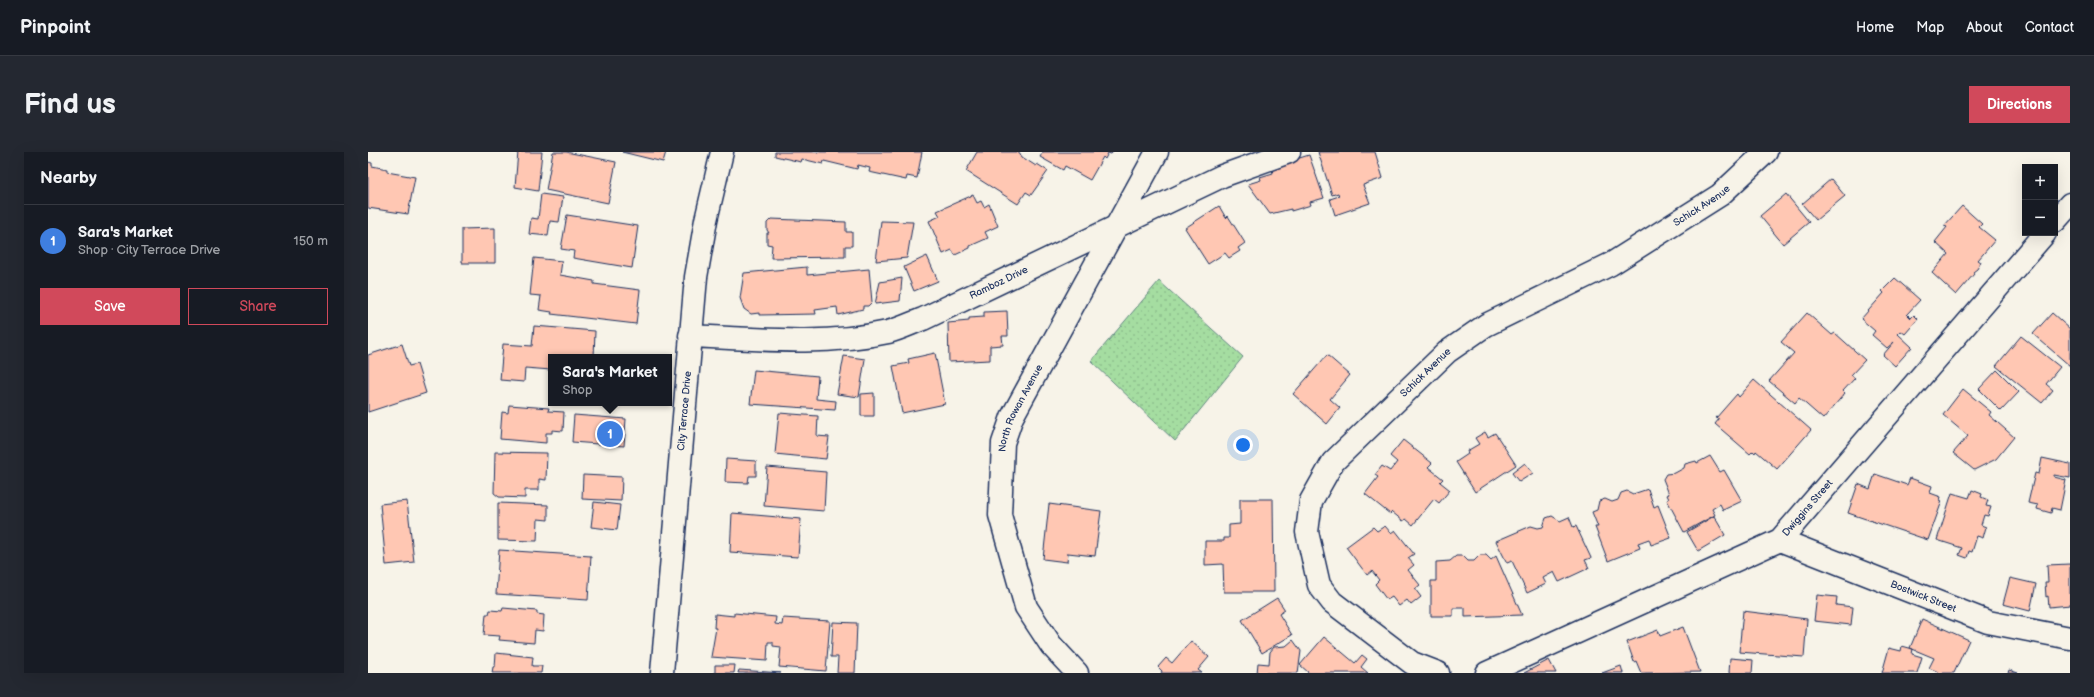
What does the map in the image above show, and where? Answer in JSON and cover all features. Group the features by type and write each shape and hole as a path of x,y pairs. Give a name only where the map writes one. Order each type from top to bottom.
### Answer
{"street":[{"name":"City Terrace Drive","path":"662,673 696,277 722,152"},
{"name":"North Rowan Avenue","path":"1077,673 1051,645 1026,607 1000,515 1003,443 1012,417 1114,227 1157,152"},
{"name":"Ramboz Drive","path":"690,336 777,340 830,339 889,332 923,319 1222,176 1289,152"},
{"name":"Schick Avenue","path":"1438,673 1412,663 1332,602 1319,585 1308,532 1311,501 1333,462 1447,352 1486,325 1611,264 1720,195 1766,152"},
{"path":"2058,218 2070,204"},
{"name":"Dwiggins Street","path":"1487,673 1780,540 2042,236"},
{"name":"Bostwick Street","path":"1780,540 1988,622 2070,638"}],"green space":[{"path":"1159,281 1243,357 1175,441 1091,361"}],"building":[{"path":"518,152 542,152 538,191 515,187"},
{"path":"553,152 566,152 616,162 608,203 546,190"},
{"path":"622,152 666,152 663,162"},
{"path":"775,152 922,152 917,178 907,176 906,180 869,172 870,168 858,165 857,169 824,161 823,164 802,159 801,162 775,156"},
{"path":"977,152 1019,152 1022,157 1036,166 1037,164 1048,171 1031,195 1026,192 1018,204 966,171"},
{"path":"1043,152 1113,152 1111,154 1108,153 1105,159 1103,157 1090,180 1065,166 1063,170 1040,157"},
{"path":"1318,152 1375,152 1383,178 1363,185 1370,203 1335,215 1330,199 1339,196 1338,193 1332,195"},
{"path":"1309,155 1324,198 1310,202 1311,205 1291,211 1291,209 1270,214 1248,184 1261,180 1260,177 1273,173 1271,167"},
{"path":"368,162 372,163 372,166 387,169 387,172 415,177 408,214 368,208"},
{"path":"1831,179 1845,196 1816,220 1802,204"},
{"path":"541,194 563,197 559,222 550,221 548,236 529,234 531,218 538,219"},
{"path":"1786,194 1809,222 1783,244 1760,216"},
{"path":"973,195 977,203 981,201 984,207 989,204 998,226 985,232 988,238 970,246 970,248 955,255 952,250 943,254 929,221 940,216 937,211"},
{"path":"1219,206 1226,218 1228,216 1245,243 1238,248 1240,251 1229,258 1225,253 1208,264 1185,228"},
{"path":"1962,206 1982,224 1979,227 1995,240 1978,260 1981,262 1977,269 1973,272 1974,274 1956,295 1932,273 1948,254 1935,242 1947,227 1944,226"},
{"path":"567,215 638,226 632,268 573,258 574,251 561,249"},
{"path":"771,219 846,222 846,232 852,232 852,246 845,246 845,257 771,258 772,245 767,244 767,233 769,233 767,230 767,223"},
{"path":"881,221 913,222 907,258 876,261"},
{"path":"495,228 495,263 462,263 462,229"},
{"path":"927,256 938,281 914,291 904,267"},
{"path":"534,258 562,261 560,275 594,281 594,284 640,290 636,324 551,314 552,312 539,310 541,296 530,295"},
{"path":"807,267 807,275 869,269 872,302 868,306 863,306 863,309 838,315 837,307 815,310 816,314 759,315 759,313 751,314 744,309 740,298 744,273"},
{"path":"902,278 900,301 875,304 880,282"},
{"path":"1895,278 1920,300 1907,314 1911,318 1914,315 1918,319 1905,334 1901,331 1898,334 1912,347 1895,366 1883,355 1894,342 1887,348 1872,335 1875,331 1861,319 1884,293 1882,291"},
{"path":"1007,311 1008,336 1002,336 1003,345 990,346 990,360 949,362 948,323 969,321 969,318 984,317 984,312"},
{"path":"1807,313 1832,335 1835,333 1865,360 1851,375 1855,378 1843,391 1845,393 1823,419 1799,398 1795,403 1769,381 1794,353 1781,342"},
{"path":"2052,313 2070,329 2070,366 2033,334"},
{"path":"534,326 595,331 594,354 548,354 548,370 525,368 524,382 500,380 503,344 532,346"},
{"path":"2021,336 2060,367 2046,384 2053,390 2042,403 1996,366"},
{"path":"402,344 409,366 417,364 426,393 368,412 368,355"},
{"path":"935,353 945,404 902,413 893,366 909,363 908,359"},
{"path":"1327,355 1350,375 1330,399 1340,408 1327,424 1293,394"},
{"path":"844,356 865,359 859,397 837,394"},
{"path":"754,370 818,376 816,399 836,401 835,410 750,404"},
{"path":"1997,370 2019,392 2001,411 1979,389"},
{"path":"1754,380 1811,430 1777,469 1756,451 1755,453 1753,451 1750,454 1715,424 1719,419 1716,418 1737,394 1739,397"},
{"path":"1963,389 1991,412 1989,415 2014,437 1996,459 1974,470 1953,453 1968,436 1943,415"},
{"path":"874,393 874,416 861,416 861,394"},
{"path":"509,405 549,408 548,411 564,412 563,431 552,430 552,433 546,433 546,443 500,439 502,412 508,413"},
{"path":"779,413 818,416 817,436 829,437 826,459 775,454"},
{"path":"574,415 626,419 624,446 572,442"},
{"path":"1485,432 1488,437 1495,433 1516,465 1475,492 1456,462 1468,454 1467,451 1479,444 1475,438"},
{"path":"1403,440 1432,463 1428,467 1443,479 1440,482 1450,490 1439,503 1434,499 1413,525 1406,519 1403,521 1392,512 1390,514 1365,494 1378,477 1375,475 1382,466 1390,471 1397,462 1390,456"},
{"path":"495,452 547,453 546,480 539,479 539,490 525,490 525,498 499,497 494,493"},
{"path":"1710,456 1720,472 1724,470 1742,501 1723,510 1720,504 1712,509 1715,515 1684,532 1667,500 1669,499 1667,495 1669,494 1663,479 1666,474 1675,473 1684,468 1685,464 1696,461 1697,463"},
{"path":"2042,458 2070,464 2070,478 2054,475 2054,477 2066,480 2060,510 2052,508 2051,513 2037,509 2038,505 2028,503 2035,473 2039,474"},
{"path":"726,459 756,461 756,476 749,476 748,483 725,482"},
{"path":"1525,463 1533,473 1519,482 1512,473"},
{"path":"767,467 826,472 824,511 764,506"},
{"path":"1875,474 1907,485 1910,478 1932,486 1930,493 1941,497 1940,500 1942,501 1928,540 1848,513 1858,484 1870,489"},
{"path":"583,475 622,477 621,501 582,499"},
{"path":"1648,489 1654,507 1658,505 1671,538 1651,545 1649,539 1638,543 1640,548 1608,561 1595,527 1598,527 1592,512 1597,510 1599,501 1605,499 1612,502 1618,500 1621,493 1627,491 1633,494"},
{"path":"1972,490 1982,494 1981,497 1988,500 1986,506 1991,507 1988,516 1984,515 1981,525 1986,527 1983,538 1977,536 1972,552 1969,551 1967,558 1959,555 1962,548 1937,540 1952,493 1969,498"},
{"path":"1240,499 1273,499 1274,592 1224,592 1223,564 1205,565 1205,541 1224,541 1224,538 1229,538 1229,525 1240,524"},
{"path":"407,501 414,562 386,565 380,504"},
{"path":"594,502 620,505 617,530 591,527"},
{"path":"498,503 548,505 548,520 538,519 537,541 498,540"},
{"path":"1049,504 1101,511 1095,556 1068,553 1067,562 1043,559"},
{"path":"732,513 801,519 798,557 730,552"},
{"path":"1552,516 1560,521 1569,517 1573,527 1576,526 1591,558 1585,560 1589,568 1559,582 1554,572 1543,578 1546,584 1527,593 1512,561 1507,563 1496,541 1531,526 1538,528 1543,527 1546,518"},
{"path":"1714,516 1725,535 1698,551 1687,532"},
{"path":"1385,526 1391,533 1395,530 1414,554 1408,558 1414,565 1408,570 1420,585 1415,589 1421,597 1411,605 1407,600 1399,606 1392,597 1387,600 1375,584 1379,580 1372,571 1367,575 1346,547 1373,527 1377,531"},
{"path":"499,550 591,556 588,600 496,594"},
{"path":"1480,555 1486,555 1491,560 1496,556 1522,615 1465,617 1465,608 1453,608 1453,616 1431,616 1431,581 1436,581 1436,562 1450,561 1456,556 1463,556 1468,561 1474,561"},
{"path":"2070,564 2070,605 2049,607 2048,596 2046,597 2045,582 2048,582 2047,565"},
{"path":"2010,578 2036,584 2030,611 2003,604"},
{"path":"1817,595 1837,597 1836,605 1853,607 1851,625 1814,621"},
{"path":"1277,598 1285,610 1279,614 1292,635 1262,653 1242,620"},
{"path":"503,608 537,611 537,614 544,615 543,631 535,630 534,643 499,640 500,636 484,635 486,614 489,614 490,610 502,611"},
{"path":"1743,611 1807,619 1804,657 1739,652"},
{"path":"734,613 776,617 775,624 782,625 783,618 830,621 826,671 779,667 781,647 773,646 773,642 768,642 767,661 711,657 716,628 714,628 715,614 734,616"},
{"path":"1922,619 1969,640 1954,673 1941,673 1929,668 1934,658 1910,648"},
{"path":"833,622 857,623 855,673 837,673 838,657 831,657"},
{"path":"1683,627 1700,672 1641,673 1636,661 1634,662 1627,642 1658,630 1660,636"},
{"path":"1324,637 1355,663 1362,655 1367,659 1361,667 1368,673 1309,673 1300,665"},
{"path":"1293,640 1301,651 1298,673 1257,673 1258,663 1269,664 1270,652 1274,647 1286,646"},
{"path":"1191,641 1209,657 1198,670 1202,673 1161,673 1162,671 1158,667 1166,658 1172,663"},
{"path":"1902,646 1913,649 1912,654 1922,657 1917,673 1882,673 1889,648 1901,651"},
{"path":"496,653 533,657 532,666 542,666 541,673 492,673 493,667 495,667"},
{"path":"1730,658 1753,660 1752,673 1729,673"},
{"path":"1549,660 1556,673 1524,673"},
{"path":"715,665 735,665 734,673 715,673"},
{"path":"1621,666 1623,673 1602,673"},
{"path":"739,670 781,673 738,673"},
{"path":"2009,670 2018,673 2008,673"}],"place":[{"name":"Sara's Market","path":"610,434"}]}
